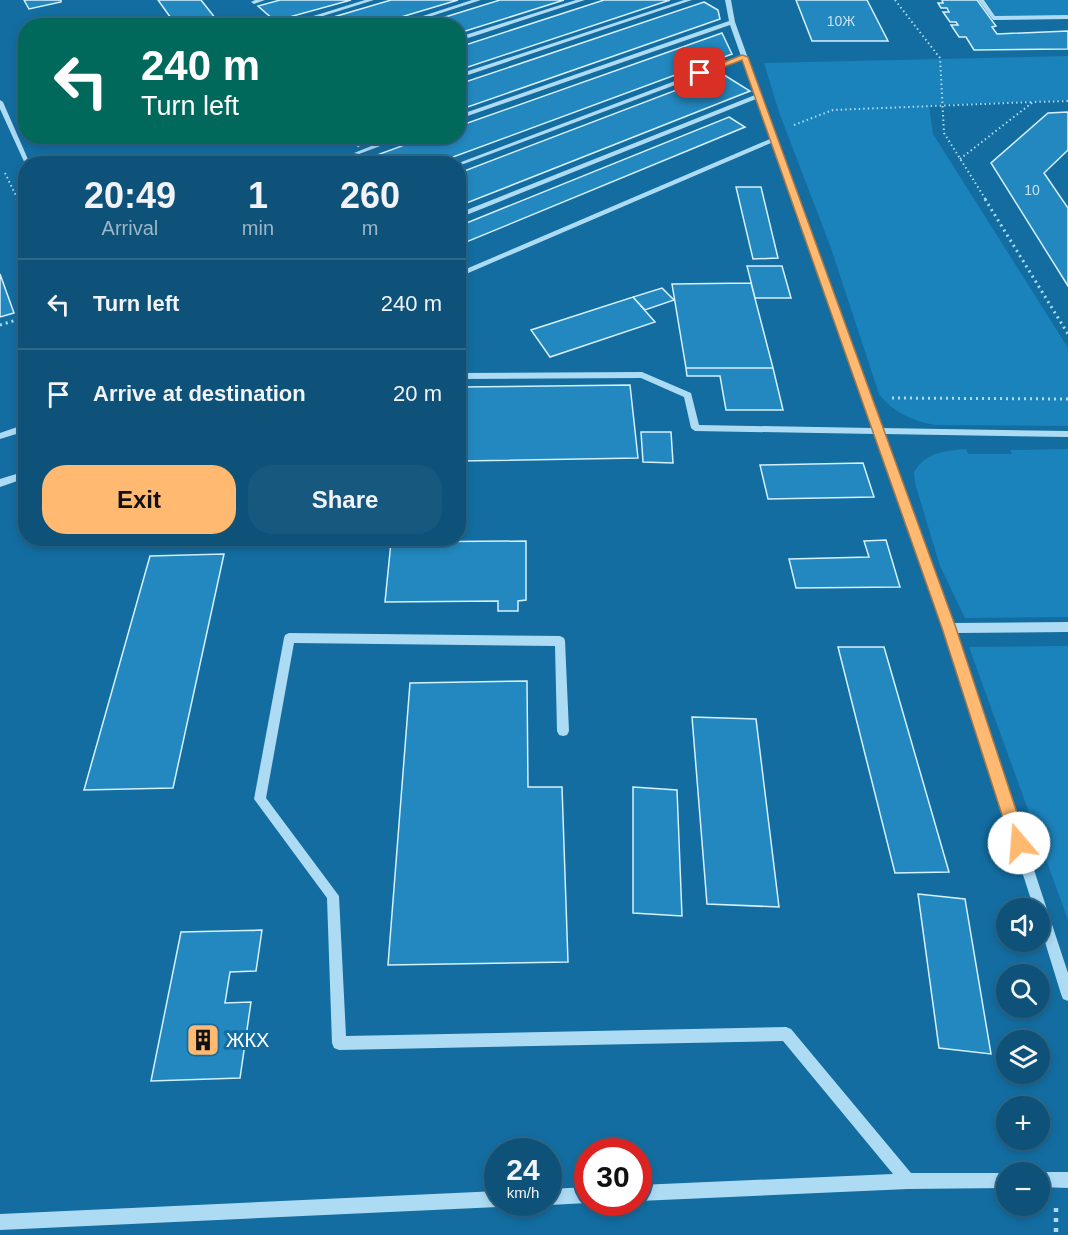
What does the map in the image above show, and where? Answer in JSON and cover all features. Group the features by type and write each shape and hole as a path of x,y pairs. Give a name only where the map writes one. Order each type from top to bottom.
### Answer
{"street":[{"path":"254,2 262,0"},
{"path":"309,18 371,0"},
{"path":"420,18 478,0"},
{"path":"466,37 582,0"},
{"path":"466,74 689,0"},
{"path":"728,0 732,22 773,140 949,628 1068,994"},
{"path":"981,0 993,18 1068,17"},
{"path":"466,115 732,22"},
{"path":"466,161 744,57"},
{"path":"466,213 758,96"},
{"path":"0,102 18,143"},
{"path":"0,125 9,122"},
{"path":"466,272 773,140"},
{"path":"357,153 382,144"},
{"path":"466,376 642,375 688,395 695,428 878,433 1068,434"},
{"path":"0,436 18,430"},
{"path":"0,483 18,477"},
{"path":"949,628 1068,627"},
{"path":"563,731 560,640 289,638 260,800 333,896 339,1042 786,1034 908,1181"},
{"path":"1050,1180 1068,1180"},
{"path":"652,1192 908,1181 996,1181"},
{"path":"0,1222 484,1200"}],"path":[{"path":"895,0 940,58 944,133 1068,334"},
{"path":"960,159 1033,102 1068,101"},
{"path":"4,171 18,202"},
{"path":"0,325 18,319"},
{"path":"865,398 1068,399"}],"shaded area":[{"path":"985,0 1068,0 1068,18 997,18"},
{"path":"1068,56 1068,100 929,105 933,134 1068,348 1068,426 935,425 911,418 890,406 879,394 831,248 779,112 764,63"},
{"path":"966,449 968,454 1012,454 1010,450 1068,449 1068,617 965,618 940,566 915,483 914,472 930,456"},
{"path":"1068,646 1068,920 969,647"}],"building":[{"path":"24,0 61,0 61,2 29,9"},
{"path":"158,0 201,0 215,18 171,18"},
{"path":"280,0 351,0 286,18 272,18 258,6"},
{"path":"391,0 458,0 398,18 330,18"},
{"path":"500,0 564,0 466,31 466,18 442,18"},
{"path":"604,0 670,0 466,68 466,45"},
{"path":"796,0 867,0 888,41 812,41"},
{"path":"942,0 977,0 996,26 992,27 997,34 1068,31 1068,49 974,50 966,37 959,37 951,25 958,25 956,22 950,22 943,12 949,12 947,8 941,8 938,3 943,3"},
{"path":"704,2 718,10 720,19 466,108 466,82"},
{"path":"722,33 732,54 456,156 374,156 407,144 466,144 466,124"},
{"path":"721,73 750,91 466,203 466,170"},
{"path":"1068,112 1068,150 1044,173 1068,208 1068,286 991,163 1048,113"},
{"path":"729,117 745,127 466,242 466,223"},
{"path":"736,187 761,187 778,258 753,259"},
{"path":"747,266 782,266 791,298 755,298"},
{"path":"0,274 14,313 0,317"},
{"path":"751,283 773,368 686,368 672,284"},
{"path":"662,288 674,300 645,310 633,297"},
{"path":"633,297 655,322 550,357 531,330"},
{"path":"686,368 773,368 783,410 726,410 720,376 687,376"},
{"path":"630,385 638,458 466,461 466,387"},
{"path":"641,432 671,432 673,463 643,462"},
{"path":"863,463 874,497 768,499 760,465"},
{"path":"886,540 900,587 796,588 789,559 869,557 864,541"},
{"path":"466,541 526,541 526,600 518,601 518,611 498,611 498,601 385,602 391,546 466,546"},
{"path":"224,554 173,788 84,790 150,556"},
{"path":"838,647 884,647 949,872 895,873"},
{"path":"527,681 528,787 562,787 568,962 388,965 410,683"},
{"path":"692,717 756,719 779,907 707,904"},
{"path":"633,787 677,790 682,916 633,913"},
{"path":"918,894 965,899 991,1054 939,1048"},
{"name":"ЖКХ","path":"262,930 256,971 230,972 225,1003 251,1002 240,1078 151,1081 181,932"}],"place":[{"name":"ЖКХ","path":"203,1040"}],"route":[{"path":"700,73 744,57 949,628 1019,843"}]}
